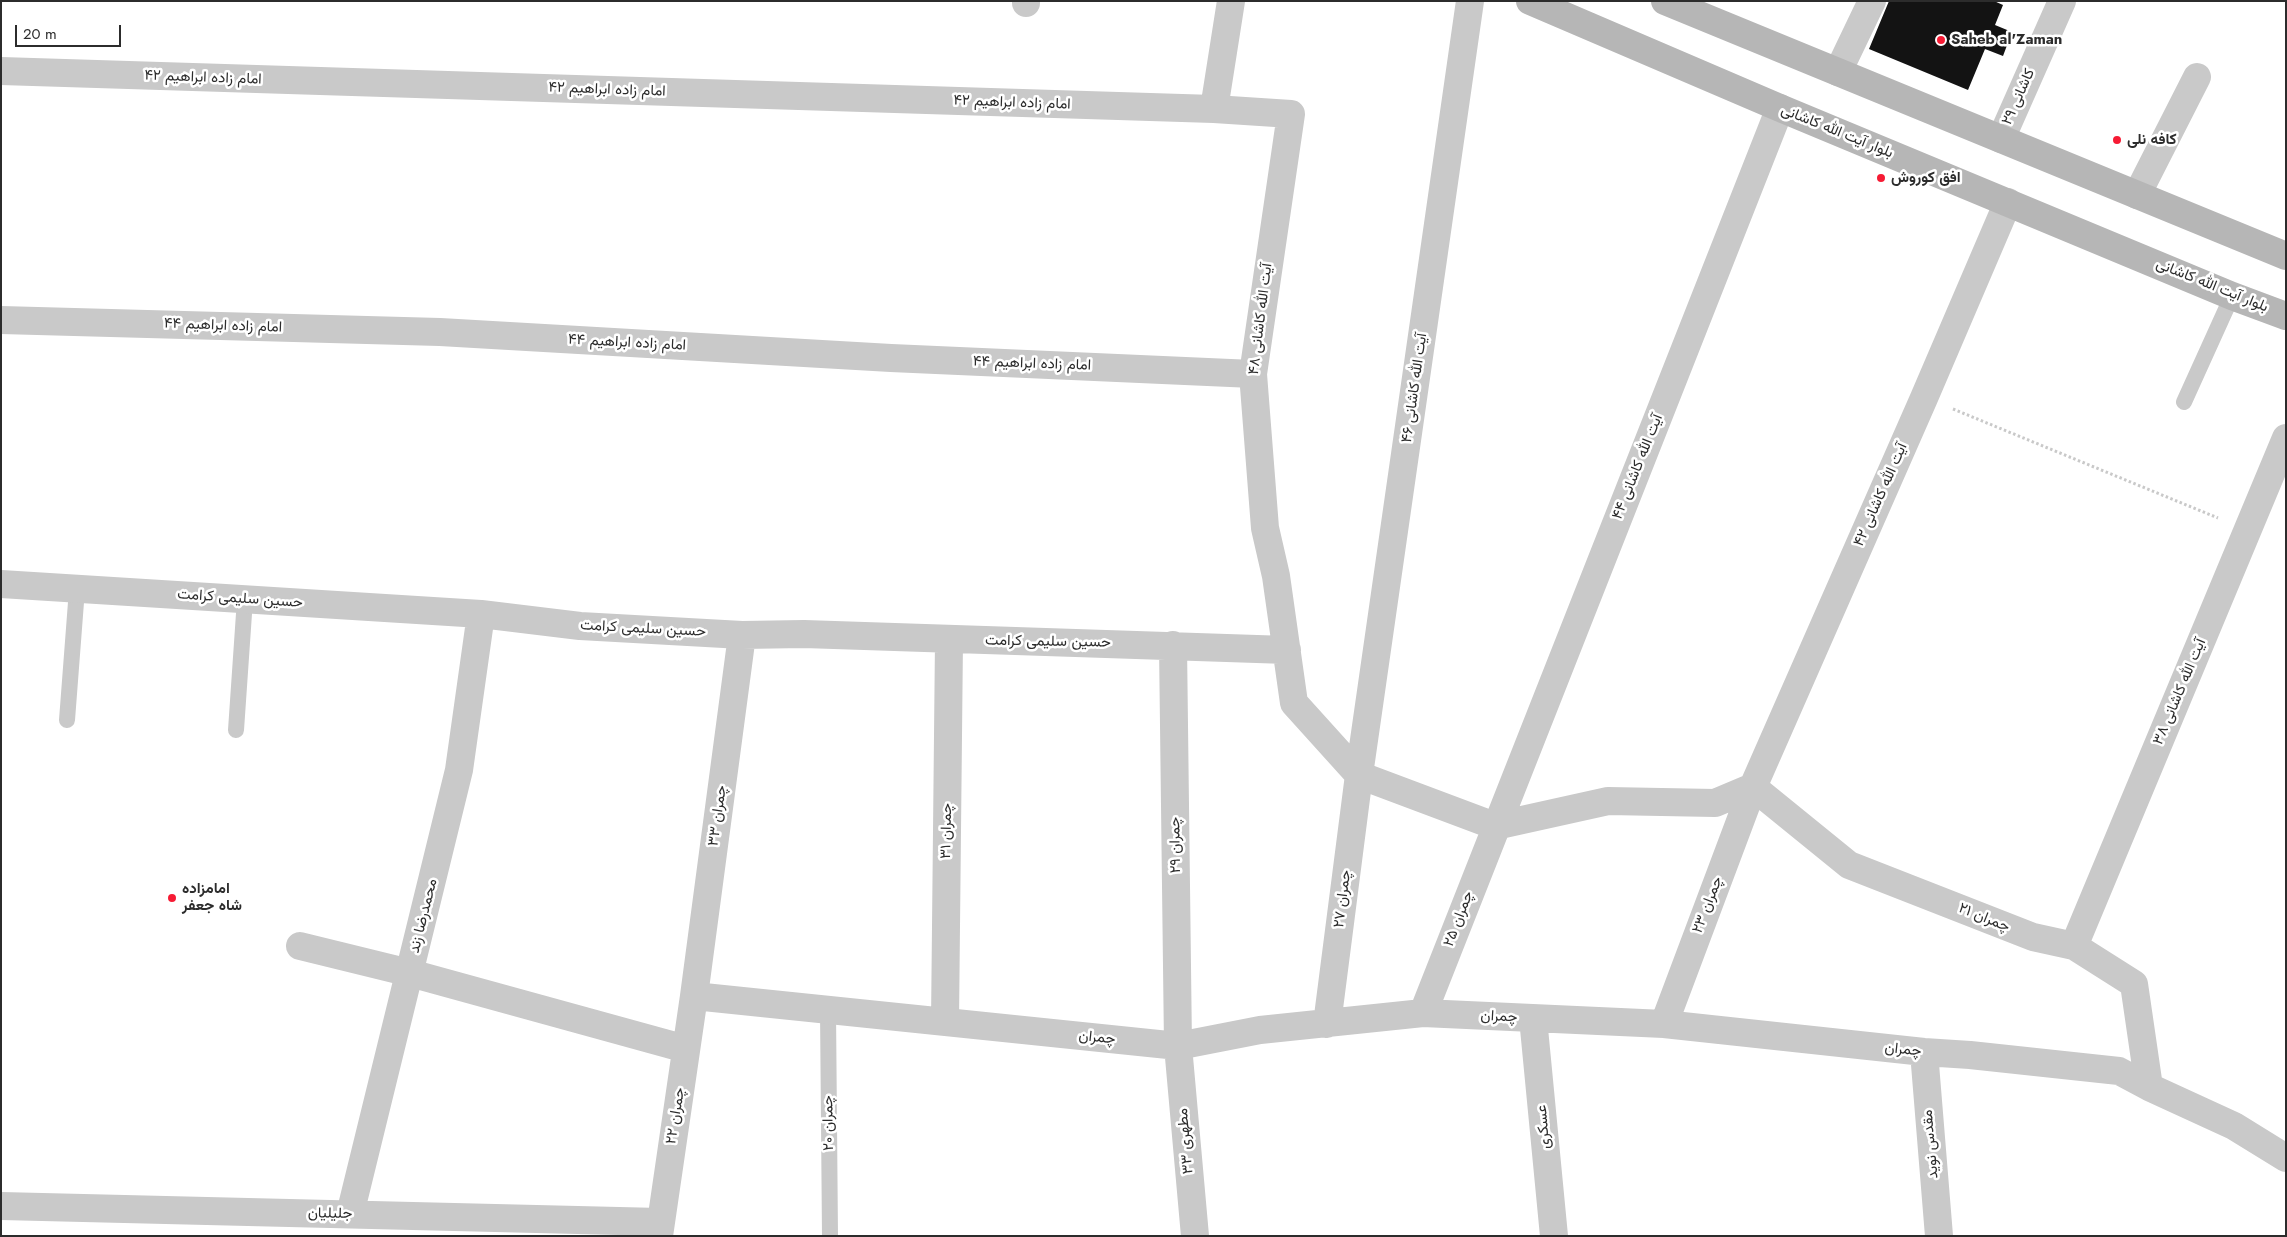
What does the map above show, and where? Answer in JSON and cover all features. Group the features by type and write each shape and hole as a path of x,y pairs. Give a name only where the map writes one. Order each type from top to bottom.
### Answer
{"main road":[{"name":"بلوار آیت الله کاشانی","path":"1530,1 1780,108 2232,296 2286,316"},
{"path":"1666,1 1704,9 1838,72 2286,256"}],"street":[{"path":"1214,109 1231,1"},
{"name":"آیت الله کاشانی ۴۶","path":"1359,775 1470,1"},
{"path":"1838,72 1872,1"},
{"name":"کاشانی ۲۹","path":"2001,139 2062,1"},
{"name":"امام زاده ابراهیم ۴۲","path":"1,71 1214,109"},
{"path":"2137,195 2197,77"},
{"name":"آیت الله کاشانی ۴۴","path":"1496,826 1780,108"},
{"name":"آیت الله کاشانی ۴۸","path":"1214,109 1291,114 1253,374 1264,528 1276,576 1294,702 1359,775"},
{"name":"آیت الله کاشانی ۴۲","path":"1753,787 2008,202"},
{"name":"امام زاده ابراهیم ۴۴","path":"1,320 440,332 891,358 1253,374"},
{"name":"آیت الله کاشانی ۳۸","path":"2074,946 2286,438"},
{"name":"حسین سلیمی کرامت","path":"1,584 481,614 580,626 742,635 804,634 1287,650"},
{"name":"محمدرضا زند","path":"350,1214 460,770 481,614"},
{"name":"چمران ۳۳","path":"694,996 742,635"},
{"name":"چمران ۳۱","path":"945,1022 948,640"},
{"name":"چمران ۲۹","path":"1174,645 1178,1046"},
{"path":"1359,775 1496,826 1608,801 1715,803 1753,787"},
{"name":"چمران ۲۷","path":"1327,1024 1359,775"},
{"name":"چمران ۲۱","path":"1753,787 1849,865 2032,937 2074,946 2134,984 2149,1087"},
{"name":"چمران ۲۳","path":"1664,1024 1753,787"},
{"name":"چمران ۲۵","path":"1423,1013 1496,826"},
{"path":"300,946 410,973 686,1049"},
{"name":"چمران","path":"694,996 1178,1046 1260,1030 1423,1013 1664,1024 1924,1052 1970,1055 2119,1071 2234,1126 2286,1158"},
{"name":"چمران ۲۲","path":"659,1229 694,996"},
{"name":"عسکری","path":"1533,1018 1554,1236"},
{"name":"مطهری ۳۳","path":"1178,1046 1195,1236"},
{"name":"مقدس نوید","path":"1924,1052 1939,1236"},
{"name":"جلیلیان","path":"1,1206 350,1214 659,1229"}],"lane":[{"path":"2184,402 2232,296"},
{"path":"67,720 77,589"},
{"path":"236,730 245,599"},
{"name":"چمران ۲۰","path":"828,1010 830,1236"}],"path":[{"path":"1924,398 2248,530"}],"building":[{"name":"Saheb al'Zaman","path":"1889,1 1994,1 2003,5 1995,25 2012,32 2003,56 1985,49 1968,90 1869,49"}],"place":[{"name":"Saheb al'Zaman","path":"1941,40"},
{"name":"کافه نلی","path":"2117,140"},
{"name":"افق کوروش","path":"1881,178"},
{"name":"امامزاده شاه جعفر","path":"172,898"}]}
